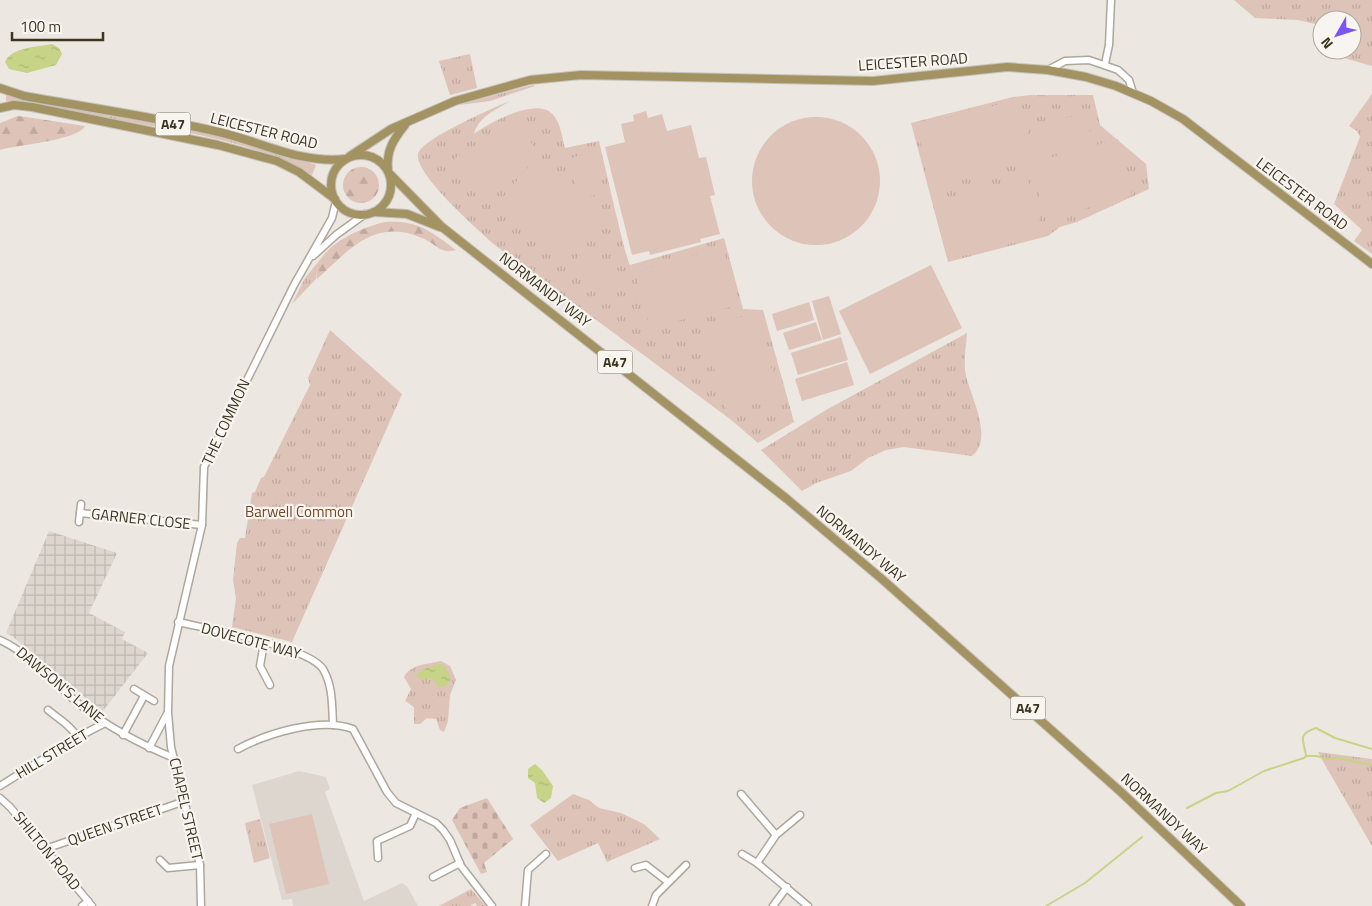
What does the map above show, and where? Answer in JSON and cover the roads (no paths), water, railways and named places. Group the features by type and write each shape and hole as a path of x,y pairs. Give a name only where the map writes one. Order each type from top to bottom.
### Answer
{"main road":[{"name":"LEICESTER ROAD","path":"0,88 24,96 222,133 302,158 329,161 348,158 391,130 455,101 530,80 562,76 628,75 873,81 1007,67 1048,70 1086,77 1133,93 1183,119 1372,264"},
{"name":"LEICESTER ROAD","path":"0,108 14,105 32,107 218,146 277,161 299,172 336,200"},
{"path":"388,172 380,161 372,156 363,154 348,158 334,172 331,181 336,200 349,212 369,213 385,204 391,185 388,172 389,148 404,125"},
{"name":"NORMANDY WAY","path":"388,172 442,228 787,499 949,637 1157,825 1241,906"},
{"name":"NORMANDY WAY","path":"369,213 407,214 442,228"}],"street":[{"path":"1105,64 1109,45 1111,0"},
{"path":"1048,70 1064,61 1089,60 1105,64 1118,70 1129,80 1133,93"},
{"name":"THE COMMON","path":"168,713 169,666 202,525 205,462 307,262 332,218 336,200"},
{"name":"THE COMMON","path":"307,262 324,244 369,213"},
{"name":"GARNER CLOSE","path":"79,522 81,504"},
{"name":"GARNER CLOSE","path":"80,513 202,525"},
{"name":"DOVECOTE WAY","path":"178,622 304,654 322,668 331,692 333,725"},
{"name":"DAWSON'S LANE","path":"0,640 19,649 61,689 104,723 123,735 174,758"},
{"path":"264,643 260,666 270,685"},
{"path":"134,689 154,701"},
{"path":"123,735 144,696"},
{"path":"48,710 59,720 67,722 78,737"},
{"path":"149,748 168,713"},
{"name":"CHAPEL STREET","path":"168,713 174,758 186,801 200,865 201,906"},
{"name":"HILL STREET","path":"0,786 104,723"},
{"path":"238,749 305,725 333,725 352,729 387,792 396,803 436,823 443,830 450,840 460,863 492,906"},
{"path":"741,794 776,835"},
{"name":"SHILTON ROAD","path":"0,798 90,903"},
{"name":"QUEEN STREET","path":"45,849 186,801"},
{"path":"378,858 375,838 410,826 416,813"},
{"path":"757,863 776,835 800,814"},
{"path":"525,906 528,870 546,854"},
{"path":"742,854 757,863 808,906"},
{"path":"160,860 168,868 200,865"},
{"path":"433,877 460,863"},
{"path":"635,868 646,864 668,882"},
{"path":"652,906 656,895 686,865"},
{"path":"773,906 787,887"},
{"path":"82,906 90,903"}],"water":[{"path":"52,44 59,48 62,54 56,65 27,73 9,69 5,62 13,53"},
{"path":"440,664 446,669 450,677 450,682 445,686 438,687 432,678 422,680 416,675 423,669"},
{"path":"535,764 542,770 553,786 551,798 544,803 537,798 535,783 528,778 528,769"}],"waterway":[{"path":"1187,808 1216,793 1228,791 1264,771 1304,758 1306,756 1303,742 1304,736 1316,728 1335,738 1372,749"},
{"path":"1306,756 1317,756 1327,759 1338,758 1372,765"},
{"path":"1046,906 1085,883 1142,837"}],"park label":[{"name":"Barwell Common","path":"299,512"}]}
